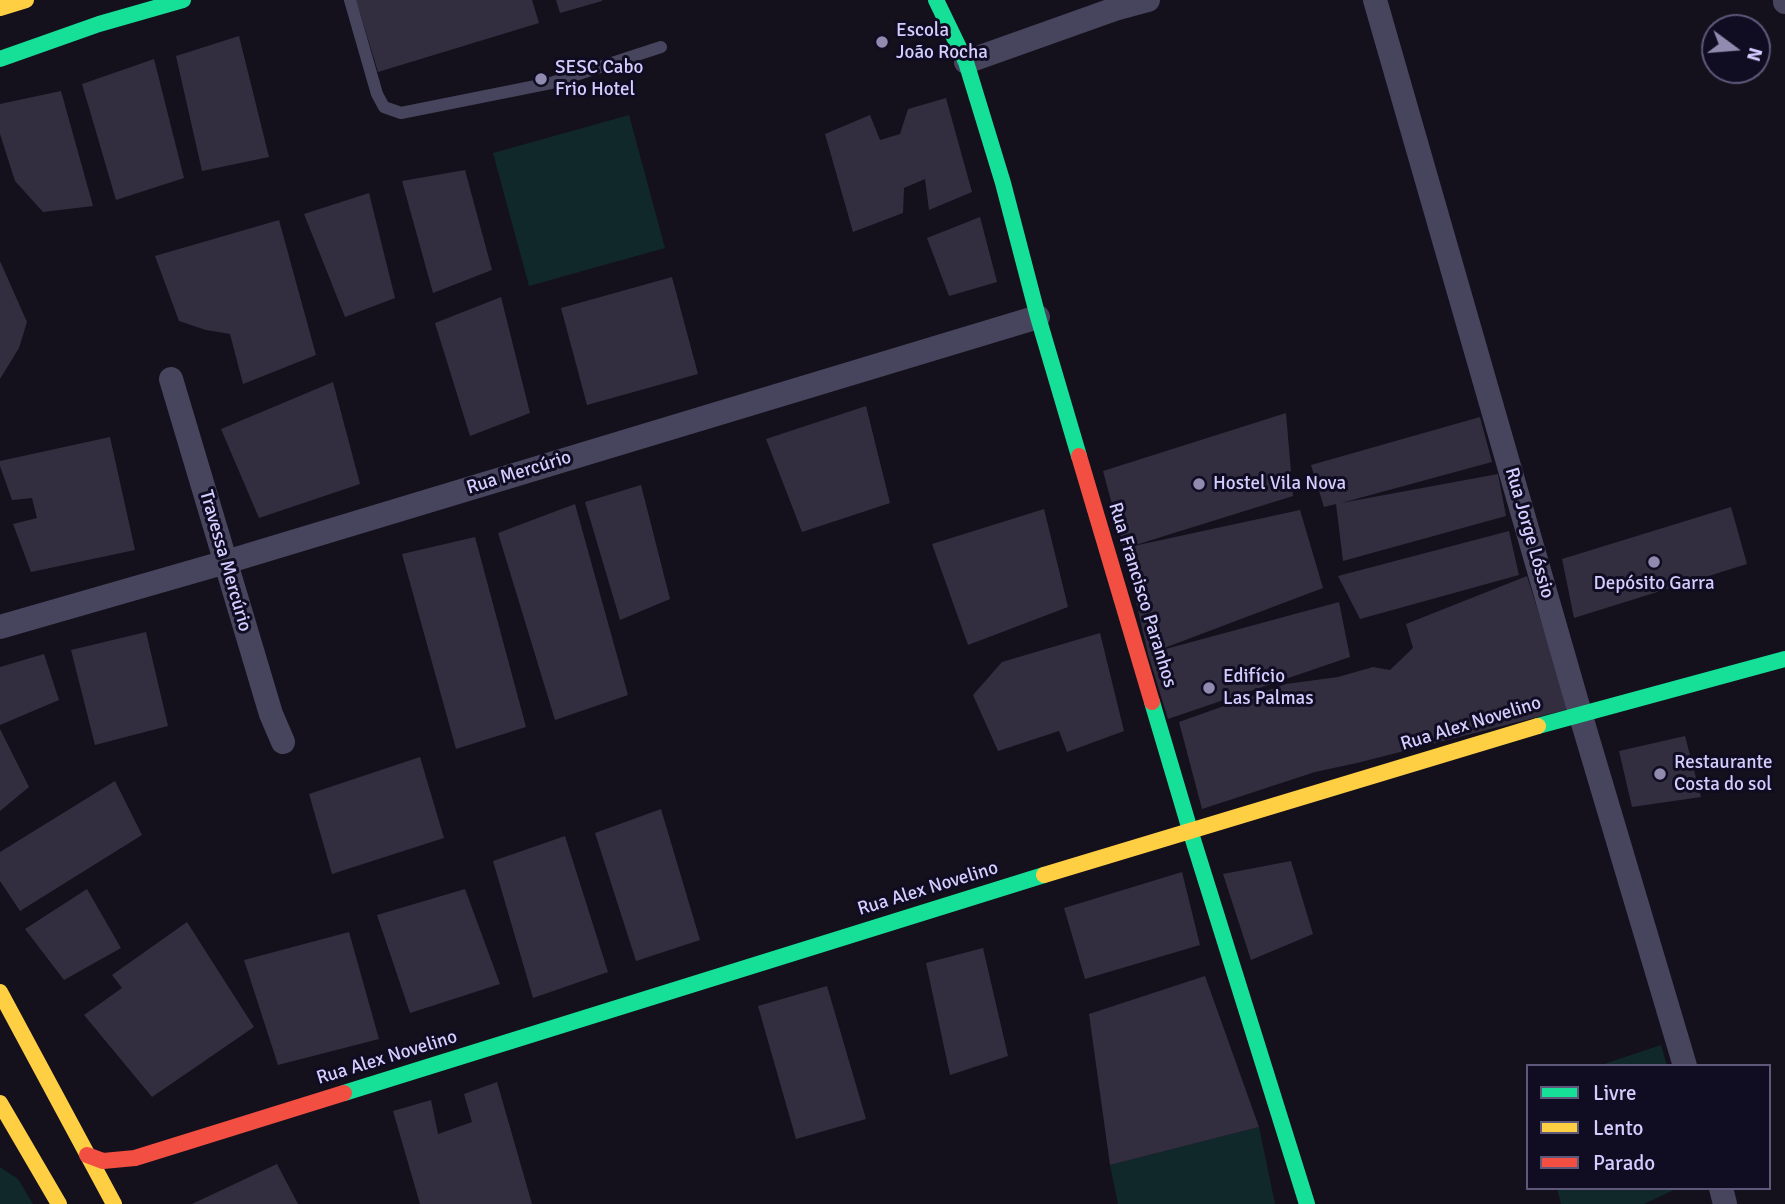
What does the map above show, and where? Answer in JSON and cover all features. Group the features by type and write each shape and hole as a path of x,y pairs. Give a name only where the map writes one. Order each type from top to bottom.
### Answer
{"street":[{"path":"0,8 26,0"},
{"path":"0,60 99,24 181,0"},
{"name":"Rua Francisco Paranhos","path":"936,0 966,62 1003,183 1038,317 1190,830 1307,1204"},
{"path":"966,62 1115,9 1148,0"},
{"name":"Rua Jorge Lóssio","path":"1375,0 1580,713 1684,1064"},
{"name":"Rua Mercúrio","path":"0,627 226,562 1038,317"},
{"name":"Travessa Mercúrio","path":"171,379 271,714 284,742"},
{"name":"Rua Alex Novelino","path":"86,1155 103,1161 135,1158 1190,830 1580,713 1785,659"},
{"path":"0,992 114,1204"},
{"path":"0,1102 59,1204"}],"lane":[{"path":"350,0 377,94 384,107 401,114 551,83 661,47"}],"green space":[{"path":"629,115 665,248 529,286 493,153"},
{"path":"1661,1045 1666,1064 1604,1064"},
{"path":"1259,1127 1275,1204 1118,1204 1110,1165"},
{"path":"0,1167 18,1179 33,1204 0,1204"},
{"path":"1558,1190 1674,1190 1644,1204 1561,1204"}],"building":[{"path":"356,0 532,0 539,23 378,72"},
{"path":"556,0 602,0 602,1 560,13"},
{"path":"239,36 269,157 202,171 176,56"},
{"path":"154,59 184,178 116,200 82,84"},
{"path":"61,91 93,206 43,212 15,181 0,134 0,104"},
{"path":"946,98 972,192 929,210 925,179 904,188 903,213 853,232 825,134 870,115 880,140 900,134 908,109"},
{"path":"465,170 492,270 433,293 402,181"},
{"path":"369,193 395,298 345,317 304,214"},
{"path":"980,217 997,282 949,296 927,238"},
{"path":"279,220 316,355 243,384 230,334 179,321 155,256"},
{"path":"0,261 27,322 19,348 0,379"},
{"path":"672,277 698,374 587,405 561,308"},
{"path":"501,297 530,413 470,436 435,323"},
{"path":"333,382 360,484 259,518 221,429"},
{"path":"866,406 890,503 802,532 766,439"},
{"path":"1286,413 1293,496 1129,547 1300,510 1323,588 1151,653 1339,602 1350,657 1168,719 1148,654 1103,471"},
{"path":"1480,417 1492,462 1341,503 1498,474 1506,516 1343,561 1336,504 1324,507 1311,465"},
{"path":"110,437 135,550 31,572 13,524 37,518 32,498 12,500 0,461"},
{"path":"641,485 670,599 620,620 585,502"},
{"path":"575,504 628,695 555,720 498,533"},
{"name":"Depósito Garra","path":"1731,507 1747,564 1574,618 1562,559"},
{"path":"1044,509 1068,607 968,645 932,544"},
{"path":"1509,531 1519,575 1360,619 1338,576"},
{"path":"475,537 526,727 456,749 402,554"},
{"path":"1527,576 1569,709 1315,772 1202,809 1179,722 1286,684 1338,677 1373,667 1390,670 1413,648 1406,624"},
{"path":"146,632 168,726 95,745 71,650"},
{"path":"1100,633 1124,731 1067,752 1059,731 998,751 973,695 1002,662"},
{"path":"44,654 59,700 0,725 0,667"},
{"path":"0,729 29,787 0,811"},
{"name":"Restaurante Costa do sol","path":"1685,736 1701,797 1632,807 1619,751"},
{"path":"420,757 444,838 332,874 309,794"},
{"path":"115,781 142,835 20,911 0,881 0,852"},
{"path":"661,809 700,940 636,961 595,833"},
{"path":"565,836 608,972 533,998 493,861"},
{"path":"1291,861 1313,934 1251,960 1223,874"},
{"path":"1182,872 1200,945 1085,979 1064,908"},
{"path":"87,889 121,948 64,980 25,929"},
{"path":"465,889 500,984 410,1013 377,915"},
{"path":"187,922 254,1027 152,1097 84,1015 122,988 112,975"},
{"path":"349,932 379,1039 278,1065 244,960"},
{"path":"983,948 1008,1056 950,1075 926,963"},
{"path":"1205,976 1259,1127 1110,1165 1089,1014"},
{"path":"827,986 866,1119 796,1139 758,1006"},
{"path":"497,1082 532,1204 420,1204 393,1111 431,1100 438,1134 472,1122 464,1094"},
{"path":"277,1164 298,1204 192,1204"}],"traffic: fast":[{"path":"0,59 99,24 183,0"},
{"path":"936,0 966,62 1003,183 1038,317 1079,456"},
{"path":"1538,726 1785,659"},
{"path":"1152,702 1307,1204"},
{"path":"344,1093 1044,875"}],"traffic: slow":[{"path":"0,8 26,0"},
{"path":"1044,875 1538,726"},
{"path":"0,992 114,1204"},
{"path":"0,1103 59,1204"}],"traffic: jam":[{"path":"1079,456 1152,702"},
{"path":"87,1155 103,1161 135,1158 344,1093"}],"place":[{"name":"Escola João Rocha","path":"882,42"},
{"name":"SESC Cabo Frio Hotel","path":"541,79"},
{"name":"Hostel Vila Nova","path":"1199,484"},
{"name":"Depósito Garra","path":"1654,562"},
{"name":"Edifício Las Palmas","path":"1209,688"},
{"name":"Restaurante Costa do sol","path":"1660,774"}]}
